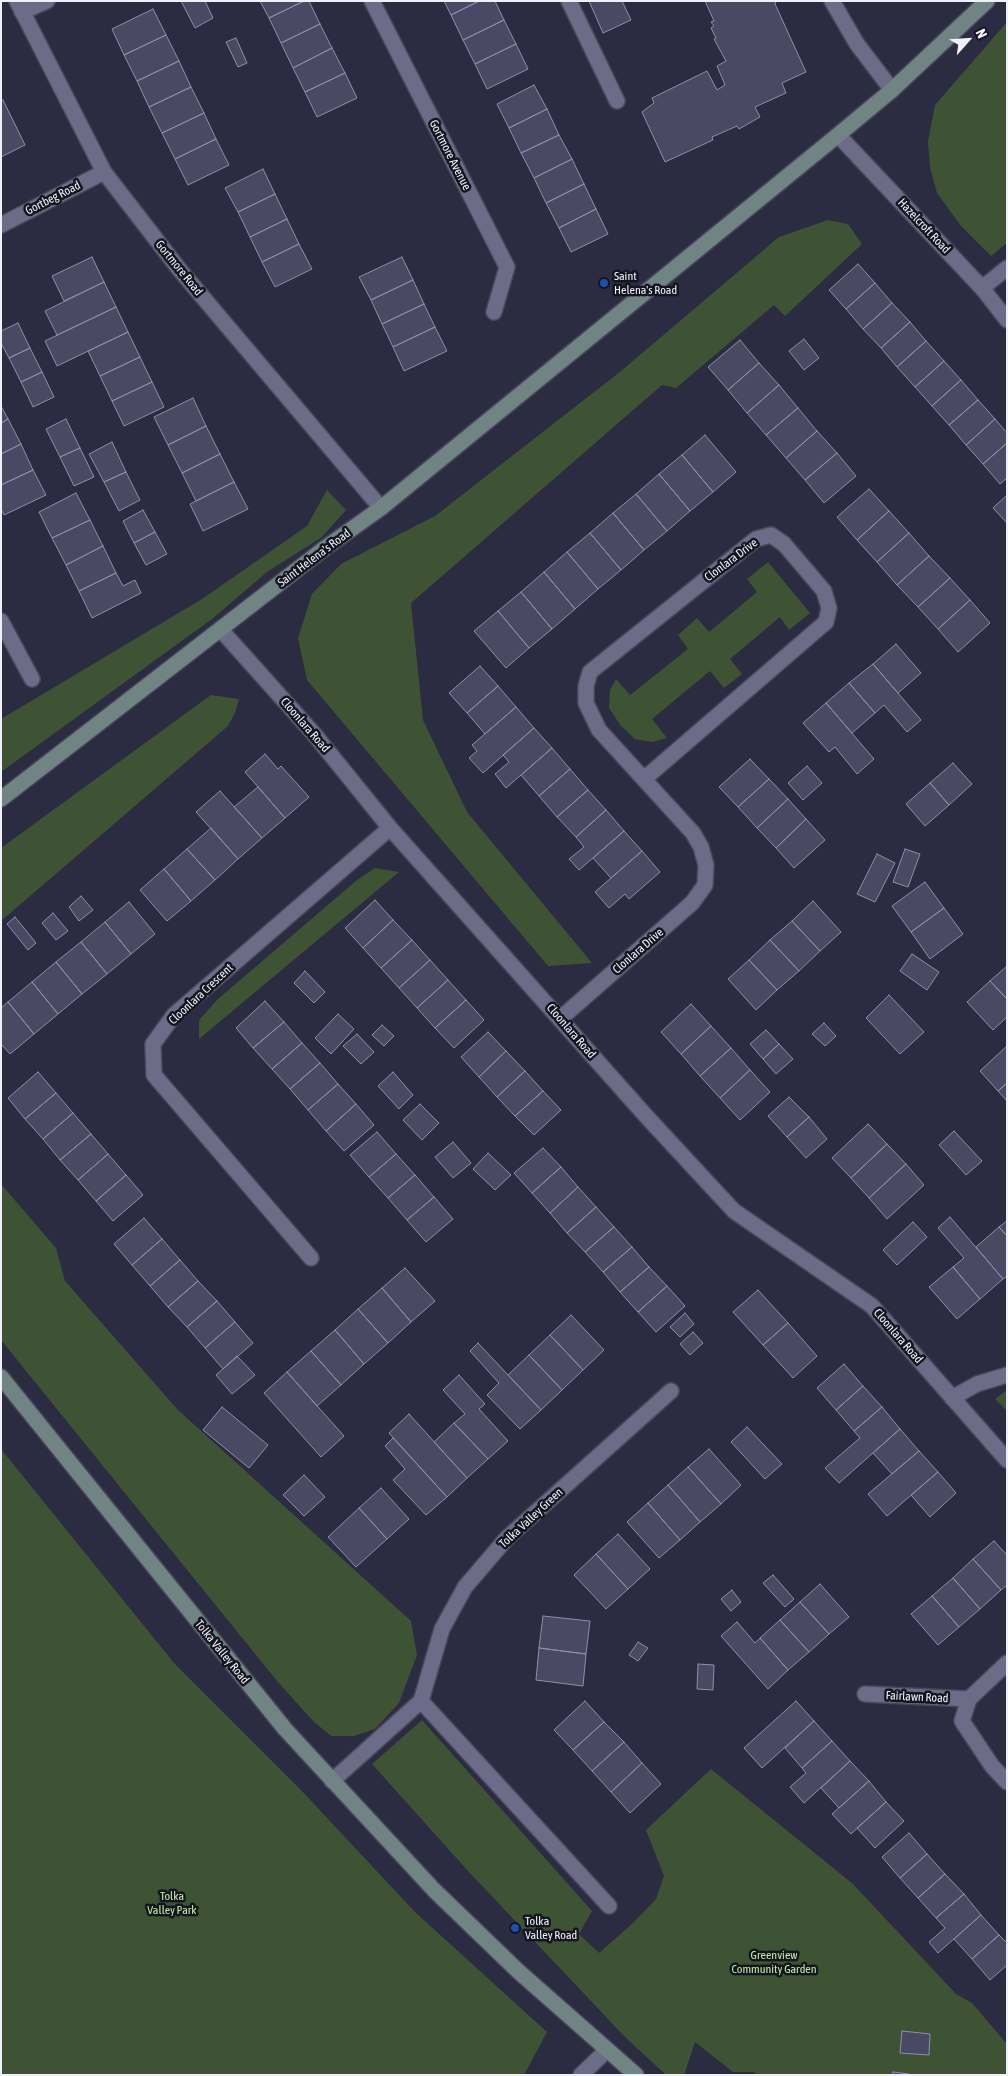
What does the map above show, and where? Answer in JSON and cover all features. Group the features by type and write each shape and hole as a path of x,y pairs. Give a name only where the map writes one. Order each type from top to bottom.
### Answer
{"street":[{"path":"20,6 47,1"},
{"name":"Gortmore Avenue","path":"372,1 507,267 494,312"},
{"path":"569,1 617,101"},
{"path":"832,1 857,44 892,90"},
{"name":"Saint Helena's Road","path":"1,799 325,548 381,508 892,90 987,1"},
{"name":"Gortmore Road","path":"20,6 104,172 179,269 381,508"},
{"name":"Hazelcroft Road","path":"838,135 982,288 1007,320"},
{"name":"Gortbeg Road","path":"1,224 104,172"},
{"path":"982,288 1007,268"},
{"name":"Clonlara Drive","path":"560,1018 692,904 705,885 706,866 701,847 693,833 599,730 586,703 586,686 590,672 756,538 771,535 784,544 824,591 830,608 826,622 644,779"},
{"path":"1,621 32,679"},
{"name":"Cloonlara Road","path":"221,630 314,734 390,828 646,1116 734,1210 872,1306 1007,1460"},
{"name":"Cloonlara Crescent","path":"311,1258 154,1074 153,1044 174,1015 390,828"},
{"path":"952,1398 977,1384 1007,1375"},
{"name":"Tolka Valley Road","path":"1,1377 200,1626 285,1729 332,1781 434,1890 518,1971 636,2075"},
{"name":"Tolka Valley Green","path":"421,1701 442,1629 465,1587 507,1538 671,1391"},
{"path":"969,1700 1007,1663"},
{"name":"Fairlawn Road","path":"865,1694 969,1700 962,1721 992,1766 1007,1782"},
{"path":"332,1781 421,1701 609,1906"},
{"path":"580,2075 606,2050"}],"green space":[{"path":"1007,22 1007,243 991,256 961,226 937,193 930,168 928,141 935,105"},
{"path":"828,220 848,224 862,244 785,316 774,305 676,388 662,385 411,603 423,720 467,812 592,963 548,966 307,680 298,638 312,594 341,564 435,516 621,371 779,237"},
{"path":"327,490 346,510 322,537 267,572 212,619 1,772 1,719 202,599 307,526"},
{"path":"768,562 810,613 789,630 780,617 730,659 742,674 724,688 710,671 652,719 667,738 652,742 635,739 621,726 609,708 610,690 616,679 630,695 688,649 678,635 697,618 709,632 757,592 747,579"},
{"path":"211,695 239,699 235,713 228,726 1,921 1,848"},
{"path":"375,868 399,872 199,1039 199,1020 218,999 357,880"},
{"path":"1,1184 56,1248 65,1281 178,1410 411,1621 417,1655 399,1703 375,1729 354,1736 331,1736 313,1721 277,1681 1,1340"},
{"path":"1007,1390 1007,1411 995,1399"},
{"name":"Tolka Valley Park","path":"1,1449 174,1663 300,1789 415,1912 547,2032 524,2075 1,2075"},
{"name":"Greenview Community Garden","path":"422,1720 592,1911 579,1934 599,1953 632,1924 656,1899 664,1876 646,1830 711,1769 853,1884 956,1994 972,2003 1007,2044 1007,2075 757,2075 754,2072 733,2072 695,2042 684,2075 666,2075 624,2036 468,1871 372,1764"}],"building":[{"path":"181,1 205,1 213,18 195,28"},
{"path":"260,1 304,1 269,18"},
{"path":"304,1 309,1 320,24 281,43 269,18"},
{"path":"444,1 479,1 451,15"},
{"path":"479,1 495,1 504,20 463,40 451,15"},
{"path":"589,1 622,1 631,20 603,33"},
{"path":"705,1 776,1 775,4 806,72 782,83 786,93 755,107 760,117 739,129 737,126 712,137 713,140 665,162 642,112 654,103 652,98 707,71 717,90 725,85 717,66 726,61 714,39 716,38 711,28 714,26 711,22 714,21"},
{"path":"153,9 166,35 124,55 112,29"},
{"path":"504,20 516,44 475,64 463,40"},
{"path":"320,24 332,48 293,68 281,43"},
{"path":"166,35 179,61 137,81 124,55"},
{"path":"236,38 247,63 238,67 226,42"},
{"path":"516,44 528,69 487,89 475,64"},
{"path":"332,48 345,73 305,92 293,68"},
{"path":"179,61 191,87 149,107 137,81"},
{"path":"345,73 357,98 317,117 305,92"},
{"path":"534,85 547,109 509,128 497,104"},
{"path":"191,87 204,113 162,133 149,107"},
{"path":"3,100 25,145 1,157 1,101"},
{"path":"547,109 559,135 521,153 509,128"},
{"path":"204,113 216,139 175,159 162,133"},
{"path":"559,135 572,159 534,178 521,153"},
{"path":"216,139 229,165 188,185 175,159"},
{"path":"572,159 584,184 546,203 534,178"},
{"path":"263,169 275,194 238,212 225,188"},
{"path":"584,184 596,209 559,228 546,203"},
{"path":"275,194 287,219 250,237 238,212"},
{"path":"596,209 608,234 571,252 559,228"},
{"path":"287,219 299,244 262,262 250,237"},
{"path":"299,244 312,269 275,287 262,262"},
{"path":"92,257 104,282 64,301 52,276"},
{"path":"402,257 413,280 371,300 359,277"},
{"path":"858,264 875,283 846,309 829,290"},
{"path":"413,280 424,304 382,324 371,300"},
{"path":"104,282 116,307 57,335 45,311"},
{"path":"875,283 892,303 863,329 846,309"},
{"path":"892,303 910,322 881,348 863,329"},
{"path":"424,304 435,327 393,347 382,324"},
{"path":"116,307 128,332 57,366 45,341"},
{"path":"910,322 926,341 897,367 881,348"},
{"path":"18,323 30,348 9,358 1,343 1,331"},
{"path":"435,327 447,351 404,371 393,347"},
{"path":"128,332 140,357 100,376 88,351"},
{"path":"804,339 819,358 804,370 789,351"},
{"path":"740,340 759,363 728,390 708,367"},
{"path":"926,341 944,361 915,387 897,367"},
{"path":"30,348 42,372 21,382 9,358"},
{"path":"140,357 152,382 112,401 100,376"},
{"path":"944,361 961,380 932,406 915,387"},
{"path":"759,363 779,385 747,413 728,390"},
{"path":"42,372 54,397 33,407 21,382"},
{"path":"961,380 978,400 949,425 932,406"},
{"path":"152,382 164,407 124,426 112,401"},
{"path":"779,385 798,408 766,435 747,413"},
{"path":"193,398 206,426 168,445 154,417"},
{"path":"978,400 995,419 966,445 949,425"},
{"path":"1,406 8,419 1,423"},
{"path":"798,408 817,431 786,458 766,435"},
{"path":"8,419 21,444 1,454 1,423"},
{"path":"66,419 80,448 60,457 46,429"},
{"path":"995,419 1007,433 1007,443 983,464 966,445"},
{"path":"206,426 220,454 182,473 168,445"},
{"path":"817,431 837,453 805,480 786,458"},
{"path":"705,435 736,472 713,492 682,455"},
{"path":"112,442 126,472 104,482 89,454"},
{"path":"1007,443 1007,478 1000,484 983,464"},
{"path":"21,444 33,470 1,485 1,454"},
{"path":"80,448 94,477 74,486 60,457"},
{"path":"837,453 856,476 824,503 805,480"},
{"path":"220,454 234,482 196,501 182,473"},
{"path":"682,455 713,492 690,511 659,474"},
{"path":"33,470 46,495 4,515 1,509 1,485"},
{"path":"126,472 140,500 119,511 104,482"},
{"path":"659,474 690,511 667,531 636,494"},
{"path":"234,482 248,509 203,531 190,504"},
{"path":"869,489 889,511 857,540 837,517"},
{"path":"76,493 90,520 52,538 39,512"},
{"path":"636,494 667,531 644,550 613,513"},
{"path":"1007,495 1007,523 993,508"},
{"path":"143,510 155,532 134,543 123,521"},
{"path":"889,511 909,533 877,562 857,540"},
{"path":"613,513 644,550 621,570 590,533"},
{"path":"90,520 103,546 66,565 52,538"},
{"path":"155,532 167,554 146,565 134,543"},
{"path":"590,533 621,570 598,589 567,552"},
{"path":"909,533 929,556 897,585 877,562"},
{"path":"103,546 116,573 79,591 66,565"},
{"path":"567,552 598,589 575,609 544,572"},
{"path":"929,556 950,578 918,607 897,585"},
{"path":"544,572 575,609 552,629 521,592"},
{"path":"116,573 123,586 135,580 141,593 92,618 79,591"},
{"path":"950,578 970,600 938,629 918,607"},
{"path":"521,592 552,629 529,648 498,611"},
{"path":"970,600 990,623 958,652 938,629"},
{"path":"498,611 529,648 506,668 474,631"},
{"path":"896,644 921,673 898,693 873,664"},
{"path":"873,664 921,720 907,732 884,705 875,713 849,683"},
{"path":"480,666 498,686 467,713 449,693"},
{"path":"849,683 875,713 852,733 826,703"},
{"path":"498,686 516,707 485,734 467,713"},
{"path":"826,703 874,759 857,774 835,747 829,752 803,723"},
{"path":"516,707 534,728 483,773 469,758 477,751 472,745"},
{"path":"534,728 552,748 506,788 495,774 509,762 503,755"},
{"path":"552,748 570,769 539,796 521,775"},
{"path":"265,754 278,769 281,766 309,797 285,818 245,772"},
{"path":"750,759 769,779 738,807 719,787"},
{"path":"953,763 972,784 949,805 930,783"},
{"path":"807,766 822,783 803,800 788,783"},
{"path":"570,769 588,790 557,817 539,796"},
{"path":"769,779 788,799 757,828 738,807"},
{"path":"930,783 949,805 925,826 906,804"},
{"path":"258,787 285,818 262,838 234,807"},
{"path":"588,790 606,810 576,837 557,817"},
{"path":"220,791 262,838 238,859 196,812"},
{"path":"788,799 806,819 776,848 757,828"},
{"path":"606,810 624,831 579,870 569,859 584,847 576,837"},
{"path":"806,819 825,840 794,868 776,848"},
{"path":"211,828 238,859 215,880 187,849"},
{"path":"624,831 642,851 611,878 593,858"},
{"path":"187,849 215,880 191,901 164,869"},
{"path":"905,849 920,854 908,887 893,882"},
{"path":"642,851 660,872 629,899 625,894 609,908 595,892"},
{"path":"877,854 895,863 875,902 857,894"},
{"path":"164,869 191,901 167,921 140,890"},
{"path":"925,882 944,908 911,932 892,906"},
{"path":"81,896 93,910 79,921 69,907"},
{"path":"375,900 393,920 363,948 345,928"},
{"path":"813,901 841,932 820,951 792,921"},
{"path":"129,902 155,934 131,954 105,922"},
{"path":"944,908 963,934 930,959 911,932"},
{"path":"53,913 68,931 56,940 42,923"},
{"path":"15,917 36,943 28,950 7,924"},
{"path":"393,920 412,940 381,968 363,948"},
{"path":"792,921 820,951 799,971 770,940"},
{"path":"105,922 131,954 107,974 81,942"},
{"path":"412,940 430,960 399,988 381,968"},
{"path":"770,940 799,971 777,990 749,960"},
{"path":"81,942 107,974 82,994 56,962"},
{"path":"912,954 939,972 927,990 900,971"},
{"path":"430,960 448,980 417,1008 399,988"},
{"path":"749,960 777,990 756,1010 728,979"},
{"path":"56,962 82,994 58,1014 32,982"},
{"path":"1007,966 1007,999 990,981"},
{"path":"305,971 325,992 314,1003 294,983"},
{"path":"448,980 466,1000 435,1028 417,1008"},
{"path":"990,981 1007,999 1007,1017 993,1030 967,1002"},
{"path":"32,982 58,1014 34,1034 8,1002"},
{"path":"889,995 924,1032 900,1054 866,1018"},
{"path":"466,1000 484,1020 454,1048 435,1028"},
{"path":"265,1001 284,1022 253,1048 236,1028"},
{"path":"8,1002 34,1034 10,1054 1,1044 1,1008"},
{"path":"691,1004 711,1026 681,1054 661,1032"},
{"path":"338,1014 354,1029 331,1054 315,1038"},
{"path":"284,1022 302,1043 272,1069 253,1048"},
{"path":"824,1023 836,1036 825,1046 812,1034"},
{"path":"382,1025 394,1036 384,1046 372,1035"},
{"path":"711,1026 731,1048 700,1076 681,1054"},
{"path":"766,1030 779,1044 763,1059 750,1044"},
{"path":"488,1032 506,1051 479,1077 461,1057"},
{"path":"357,1034 374,1052 361,1064 343,1046"},
{"path":"302,1043 320,1063 290,1089 272,1069"},
{"path":"779,1044 793,1059 776,1074 763,1059"},
{"path":"1007,1046 1007,1083 998,1091 980,1071"},
{"path":"731,1048 750,1070 720,1098 700,1076"},
{"path":"506,1051 525,1071 497,1097 479,1077"},
{"path":"320,1063 338,1084 308,1110 290,1089"},
{"path":"750,1070 770,1092 740,1120 720,1098"},
{"path":"525,1071 543,1091 515,1116 497,1097"},
{"path":"38,1072 56,1093 25,1119 8,1098"},
{"path":"393,1072 413,1095 399,1109 378,1086"},
{"path":"1007,1083 1007,1101 998,1091"},
{"path":"338,1084 356,1104 326,1131 308,1110"},
{"path":"543,1091 561,1110 534,1135 515,1116"},
{"path":"56,1093 73,1113 43,1139 25,1119"},
{"path":"789,1097 809,1117 787,1137 768,1116"},
{"path":"356,1104 374,1125 344,1151 326,1131"},
{"path":"420,1104 439,1123 422,1140 403,1120"},
{"path":"73,1113 91,1134 60,1160 43,1139"},
{"path":"809,1117 827,1139 806,1158 787,1137"},
{"path":"868,1124 887,1144 851,1178 832,1158"},
{"path":"954,1131 982,1161 966,1175 939,1145"},
{"path":"377,1132 396,1154 369,1177 350,1155"},
{"path":"91,1134 108,1154 78,1180 60,1160"},
{"path":"453,1142 471,1163 453,1178 435,1157"},
{"path":"887,1144 906,1164 869,1198 851,1178"},
{"path":"543,1148 561,1167 532,1193 514,1173"},
{"path":"488,1153 511,1175 495,1190 473,1169"},
{"path":"108,1154 126,1175 96,1201 78,1180"},
{"path":"396,1154 415,1175 388,1198 369,1177"},
{"path":"906,1164 924,1185 887,1219 869,1198"},
{"path":"561,1167 578,1187 550,1213 532,1193"},
{"path":"126,1175 143,1195 113,1221 96,1201"},
{"path":"415,1175 434,1197 407,1220 388,1198"},
{"path":"578,1187 596,1207 567,1233 550,1213"},
{"path":"434,1197 453,1219 426,1242 407,1220"},
{"path":"596,1207 614,1227 585,1252 567,1233"},
{"path":"950,1217 1003,1279 980,1299 953,1267 964,1258 938,1228"},
{"path":"144,1218 162,1239 132,1265 114,1244"},
{"path":"1007,1221 1007,1236 999,1227"},
{"path":"913,1222 927,1237 897,1265 883,1250"},
{"path":"614,1227 632,1247 603,1272 585,1252"},
{"path":"999,1227 1007,1236 1007,1276 1003,1279 976,1247"},
{"path":"162,1239 180,1260 150,1286 132,1265"},
{"path":"632,1247 649,1267 620,1292 603,1272"},
{"path":"180,1260 198,1281 168,1307 150,1286"},
{"path":"649,1267 667,1286 638,1312 620,1292"},
{"path":"953,1267 980,1299 957,1319 929,1287"},
{"path":"405,1268 435,1301 411,1322 382,1288"},
{"path":"198,1281 217,1301 187,1327 168,1307"},
{"path":"667,1286 685,1306 656,1332 638,1312"},
{"path":"382,1288 411,1322 388,1343 358,1309"},
{"path":"758,1290 788,1323 763,1345 733,1312"},
{"path":"217,1301 235,1322 205,1348 187,1327"},
{"path":"358,1309 388,1343 364,1364 335,1330"},
{"path":"685,1313 694,1324 680,1337 670,1327"},
{"path":"571,1315 604,1350 583,1370 550,1335"},
{"path":"235,1322 253,1343 223,1369 205,1348"},
{"path":"788,1323 817,1356 793,1378 763,1345"},
{"path":"335,1330 364,1364 341,1385 311,1351"},
{"path":"693,1332 703,1343 690,1355 680,1344"},
{"path":"550,1335 583,1370 562,1390 529,1355"},
{"path":"478,1343 541,1410 520,1429 487,1395 499,1383 470,1351"},
{"path":"311,1351 341,1385 317,1406 287,1372"},
{"path":"529,1355 562,1390 541,1410 508,1375"},
{"path":"237,1356 255,1375 232,1394 216,1375"},
{"path":"844,1364 863,1386 836,1410 817,1388"},
{"path":"287,1372 344,1436 321,1457 264,1393"},
{"path":"459,1375 485,1404 479,1409 508,1441 488,1459 454,1423 465,1414 443,1390"},
{"path":"863,1386 882,1407 854,1431 836,1410"},
{"path":"222,1407 268,1445 249,1468 203,1430"},
{"path":"882,1407 900,1429 839,1483 825,1468 860,1438 854,1431"},
{"path":"409,1414 467,1478 447,1497 389,1433"},
{"path":"454,1423 488,1459 467,1478 434,1442"},
{"path":"747,1427 782,1464 765,1479 731,1442"},
{"path":"900,1429 919,1451 892,1474 873,1453"},
{"path":"393,1438 447,1497 426,1515 393,1480 405,1469 385,1446"},
{"path":"709,1449 741,1485 721,1504 688,1467"},
{"path":"919,1451 938,1472 887,1516 868,1494"},
{"path":"688,1467 721,1504 700,1522 668,1485"},
{"path":"938,1472 956,1493 930,1517 911,1495"},
{"path":"304,1475 325,1497 304,1516 283,1495"},
{"path":"668,1485 700,1522 680,1540 648,1503"},
{"path":"381,1488 409,1519 387,1539 359,1508"},
{"path":"648,1503 680,1540 659,1558 627,1522"},
{"path":"359,1508 387,1539 356,1567 328,1537"},
{"path":"618,1534 650,1569 628,1589 596,1554"},
{"path":"994,1541 1007,1555 1007,1585 1001,1590 973,1559"},
{"path":"596,1554 628,1589 606,1609 574,1575"},
{"path":"973,1559 1001,1590 980,1609 953,1578"},
{"path":"773,1575 794,1599 785,1607 763,1583"},
{"path":"953,1578 980,1609 959,1627 932,1596"},
{"path":"820,1584 849,1617 829,1634 800,1602"},
{"path":"732,1590 741,1602 731,1611 721,1599"},
{"path":"932,1596 959,1627 938,1645 911,1614"},
{"path":"800,1602 829,1634 809,1652 780,1620"},
{"path":"543,1616 590,1621 586,1654 539,1648"},
{"path":"780,1620 809,1652 788,1670 760,1638"},
{"path":"737,1622 755,1643 760,1638 788,1670 768,1689 721,1636"},
{"path":"638,1642 648,1648 638,1661 629,1655"},
{"path":"539,1648 586,1654 583,1686 536,1680"},
{"path":"698,1664 714,1665 713,1690 697,1689"},
{"path":"585,1701 604,1722 573,1750 554,1730"},
{"path":"796,1701 814,1721 762,1768 744,1748"},
{"path":"814,1721 832,1741 802,1768 785,1748"},
{"path":"604,1722 624,1742 592,1771 573,1750"},
{"path":"832,1741 850,1761 804,1803 790,1787 806,1773 802,1768"},
{"path":"624,1742 642,1763 611,1792 592,1771"},
{"path":"850,1761 869,1781 839,1808 821,1788"},
{"path":"642,1763 661,1784 630,1813 611,1792"},
{"path":"869,1781 886,1802 851,1834 832,1814"},
{"path":"886,1802 904,1821 875,1848 857,1828"},
{"path":"909,1833 927,1854 900,1878 882,1857"},
{"path":"927,1854 945,1874 918,1898 900,1878"},
{"path":"945,1874 964,1894 936,1918 918,1898"},
{"path":"964,1894 981,1915 938,1953 929,1942 945,1928 936,1918"},
{"path":"981,1915 999,1935 972,1959 954,1939"},
{"path":"999,1935 1007,1943 1007,1965 990,1980 972,1959"},
{"path":"902,2031 930,2034 929,2055 900,2053"},
{"path":"893,2072 909,2074 909,2075 893,2075"}],"place":[{"name":"Saint Helena's Road","path":"604,283"},
{"name":"Tolka Valley Road","path":"515,1928"}]}
